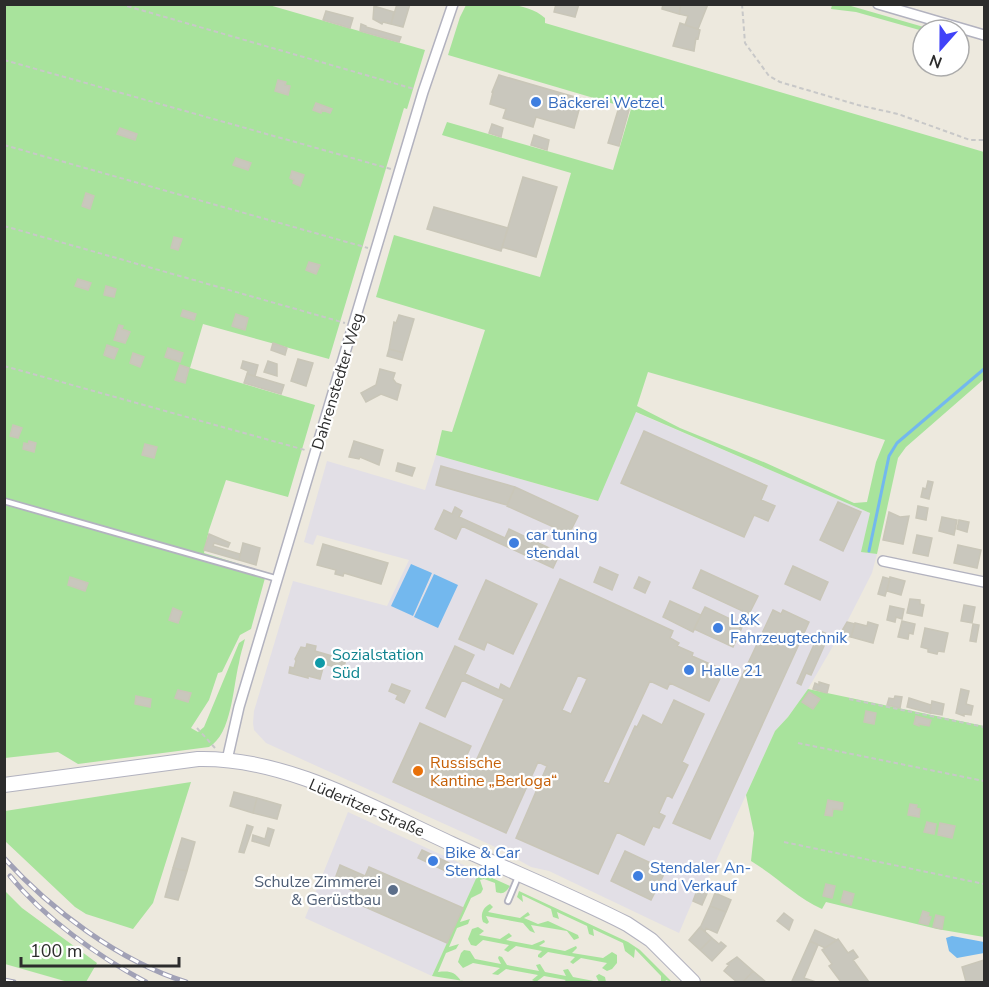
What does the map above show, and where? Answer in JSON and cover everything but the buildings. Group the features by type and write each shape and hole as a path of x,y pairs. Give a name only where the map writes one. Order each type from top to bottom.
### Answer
{"main road":[{"name":"Lüderitzer Straße","path":"4,785 222,755 262,765 321,786 627,924 651,940 693,982"}],"street":[{"name":"Dahrenstedter Weg","path":"222,755 278,579 423,92 453,4"},
{"path":"878,4 984,35"},
{"path":"883,561 984,582"}],"lane":[{"path":"4,501 278,579"},
{"path":"508,901 519,875"}],"path":[{"path":"120,4 423,92"},
{"path":"742,4 745,44 769,76 791,85 914,118 970,140 984,140"},
{"path":"4,60 399,172"},
{"path":"4,145 376,250"},
{"path":"4,226 353,326"},
{"path":"4,366 315,453"},
{"path":"849,699 984,727"},
{"path":"196,729 222,755"},
{"path":"798,743 984,782"},
{"path":"784,842 984,884"}],"shaded area":[{"path":"635,412 870,513 862,551 877,554 872,573 847,622 808,689 775,731 704,887 699,886 679,933 549,871 531,867 493,846 266,743 254,730 253,723 254,711 293,581 387,606 409,560 317,535 313,545 304,542 327,461 425,490 436,455 597,501"},
{"name":"Schulze Zimmerei & Gerüstbau","path":"348,812 479,872 432,976 305,918"}],"green space":[{"path":"508,4 528,8 545,18 545,23 984,152 984,379 906,447 898,458 877,554 861,552 870,513 636,412 598,501 436,455 442,430 452,432 485,330 376,297 394,235 540,277 571,173 442,135 447,122 613,170 631,109 448,55 466,5","holes":["648,372 885,440 876,462 867,502 854,503 766,463 680,428 637,406"]},
{"path":"4,5 269,5 425,50 407,109 404,108 329,359 203,324 190,368 315,405 288,497 226,480 209,530 204,553 265,572 5,498"},
{"path":"832,5 851,6 911,23 911,28 856,12 831,9"},
{"path":"4,504 265,578 251,629 240,635 222,672 218,673 209,700 191,728 198,732 204,727 239,643 245,639 227,721 217,741 209,747 78,764 58,752 5,758"},
{"path":"808,689 984,726 984,937 937,929 826,902 822,909 803,899 751,861 754,833 746,795 775,731"},
{"path":"191,782 153,903 133,929 86,914 75,907 5,841 5,811"},
{"path":"479,872 510,886 504,892 498,893 495,883 480,880 483,889 481,893 471,898 460,922 470,919 468,924 457,928 449,947 459,944 456,949 446,953 438,972 451,972 461,981 432,976"},
{"path":"4,890 22,908 97,963 86,982 68,982 5,964"},
{"path":"519,891 628,942 640,950 672,982 666,980 661,982 661,976 635,949 634,958 625,951 623,943 593,929 594,936 589,934 587,926 557,912 559,919 553,917 551,909 522,895 523,902 517,897"},
{"path":"490,904 493,907 488,912 520,918 528,912 530,915 524,918 538,924 548,921 578,935 579,938 574,940 567,931 531,925 535,933 523,923 486,916 489,922 487,924 483,922 482,914"},
{"path":"478,927 484,931 479,935 500,939 509,933 512,936 506,940 532,945 544,940 545,942 539,946 565,951 576,946 577,948 572,953 603,958 612,952 617,955 617,963 607,971 602,968 607,963 581,958 573,964 570,962 575,957 548,952 541,958 538,955 542,951 516,946 508,952 504,950 509,945 483,940 476,946 471,945 468,939 472,929"},
{"path":"464,950 470,951 475,959 501,964 499,956 507,965 539,971 536,965 540,964 545,972 566,976 563,970 568,969 573,977 599,982 563,982 566,980 544,976 536,982 532,980 538,975 506,969 498,975 492,974 500,968 473,963 463,968 458,962"},
{"path":"599,974 605,977 606,982 599,982 596,976"}],"water":[{"path":"411,564 432,573 413,616 391,606"},
{"path":"434,574 458,585 438,628 414,617"},
{"path":"952,936 984,942 984,953 957,958 949,951 946,938"}],"waterway":[{"path":"869,551 889,456 897,443 984,369"}],"railway":[{"path":"4,858 43,896 88,932 136,961 186,982"},
{"path":"10,876 39,907 73,935 91,949 146,982"},
{"path":"4,980 14,982"}],"place":[{"name":"Bäckerei Wetzel","path":"536,102"},
{"name":"car tuning stendal","path":"514,543"},
{"name":"L&K Fahrzeugtechnik","path":"718,628"},
{"name":"Sozialstation Süd","path":"320,663"},
{"name":"Halle 21","path":"689,670"},
{"name":"Russische Kantine „Berloga“","path":"418,771"},
{"name":"Bike & Car Stendal","path":"433,861"},
{"name":"Stendaler An- und Verkauf","path":"638,876"},
{"name":"Schulze Zimmerei & Gerüstbau","path":"393,890"}]}
